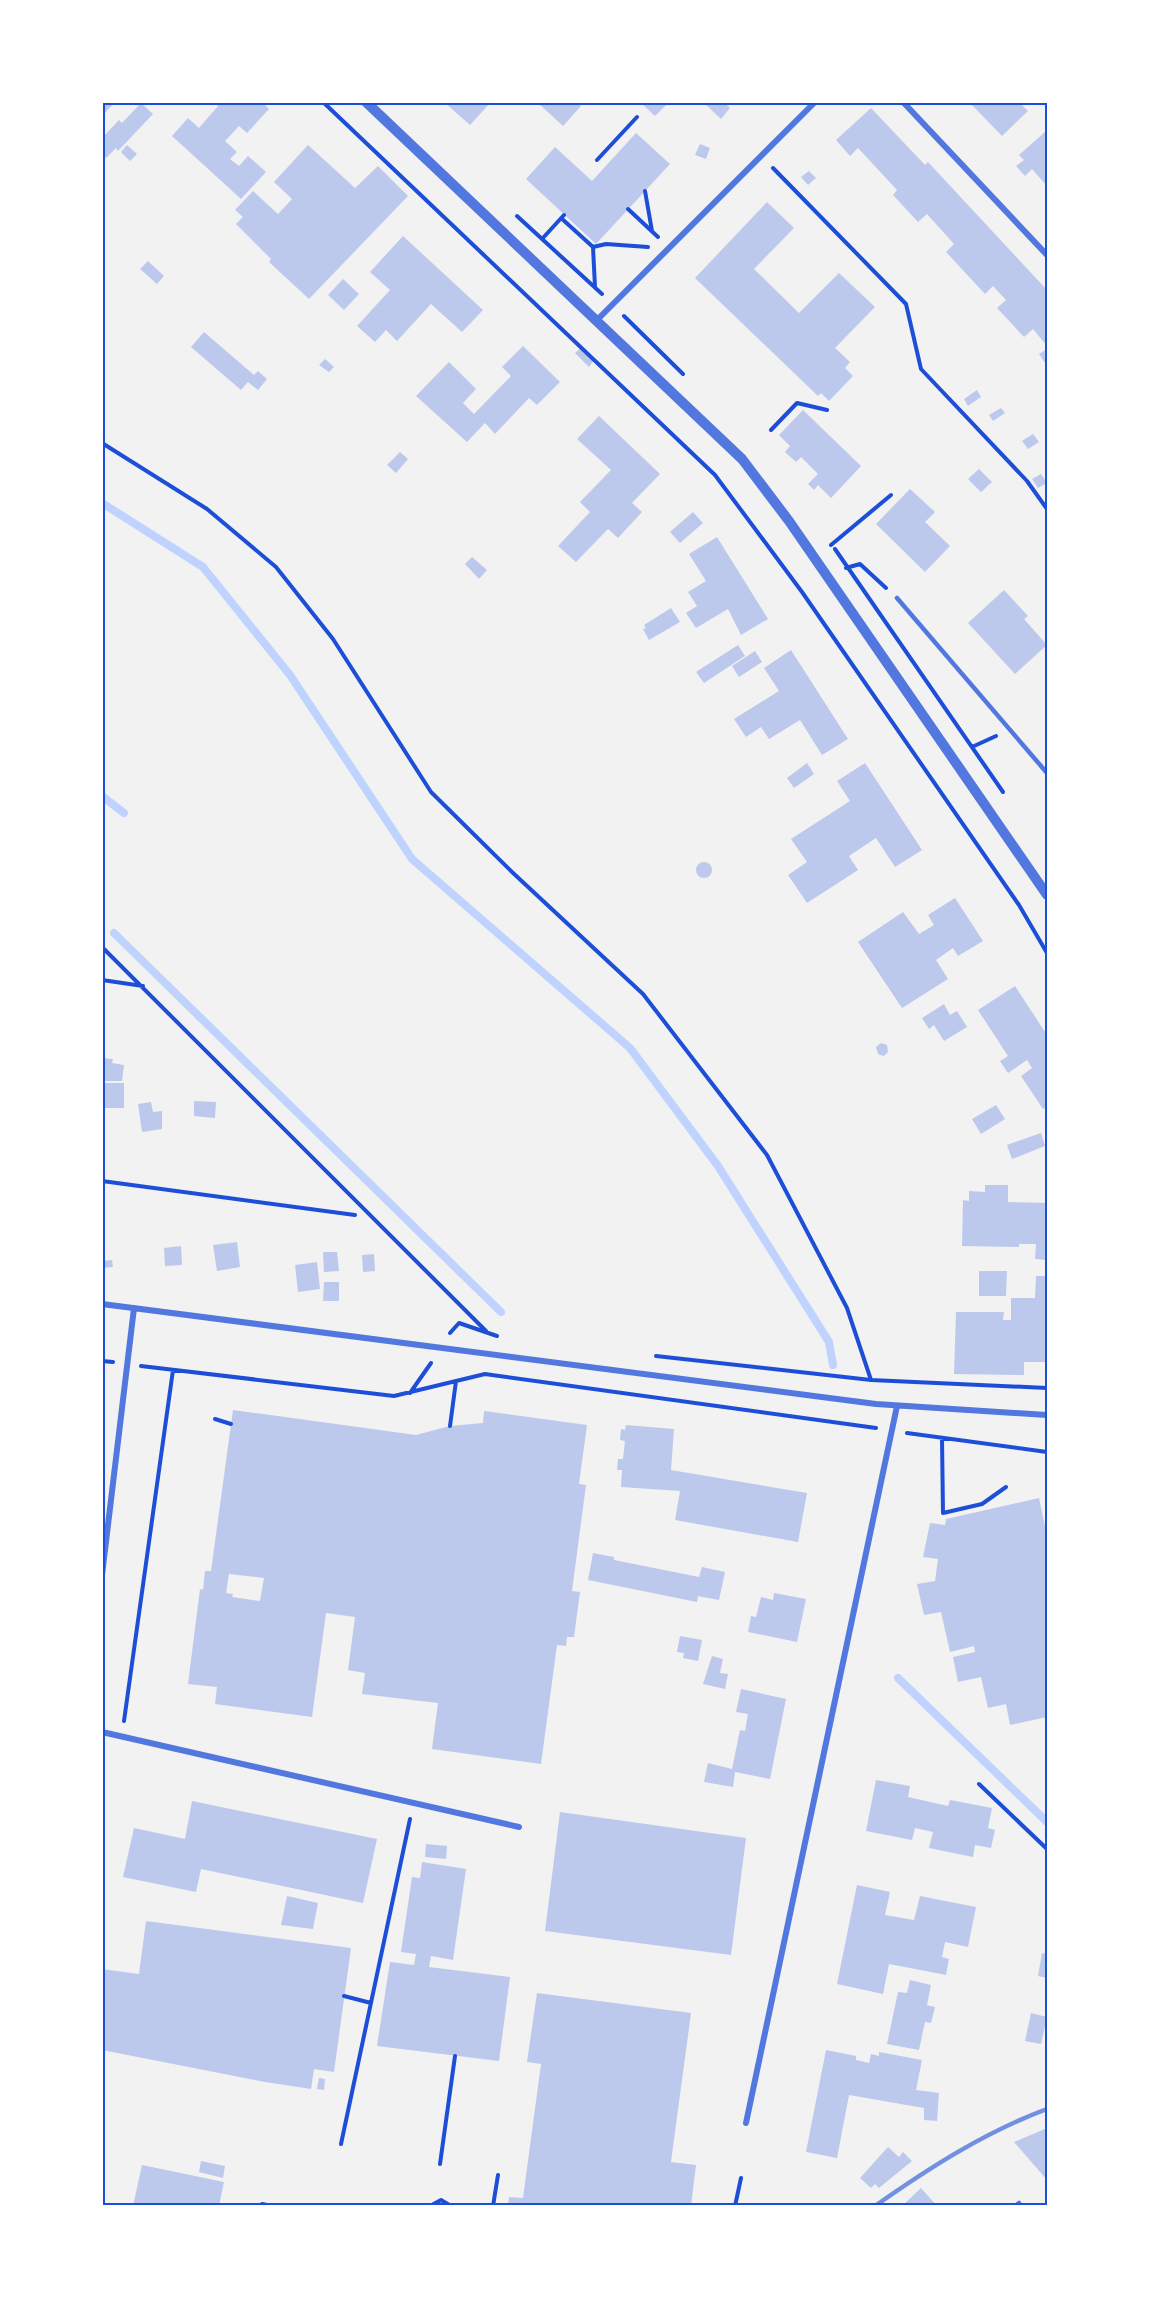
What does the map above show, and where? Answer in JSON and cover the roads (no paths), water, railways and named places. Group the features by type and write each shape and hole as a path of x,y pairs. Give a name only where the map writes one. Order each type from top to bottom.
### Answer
{"street":[{"path":"366,102 742,459 789,520 1047,895"},
{"path":"597,321 815,102"},
{"path":"903,102 1047,255"},
{"path":"102,1304 897,1406 1047,1415"},
{"path":"102,1575 134,1308"},
{"path":"747,2123 897,1406"},
{"path":"102,1732 519,1827"}],"lane":[{"path":"897,598 1047,773"}],"waterway":[{"path":"102,503 203,567 290,675 412,859 630,1048 718,1166 829,1342 833,1365"},
{"path":"102,796 124,813"},
{"path":"114,933 501,1312"},
{"path":"898,1678 1047,1822"}],"railway":[{"path":"875,2206 958,2152 1024,2118 1047,2109"}]}
